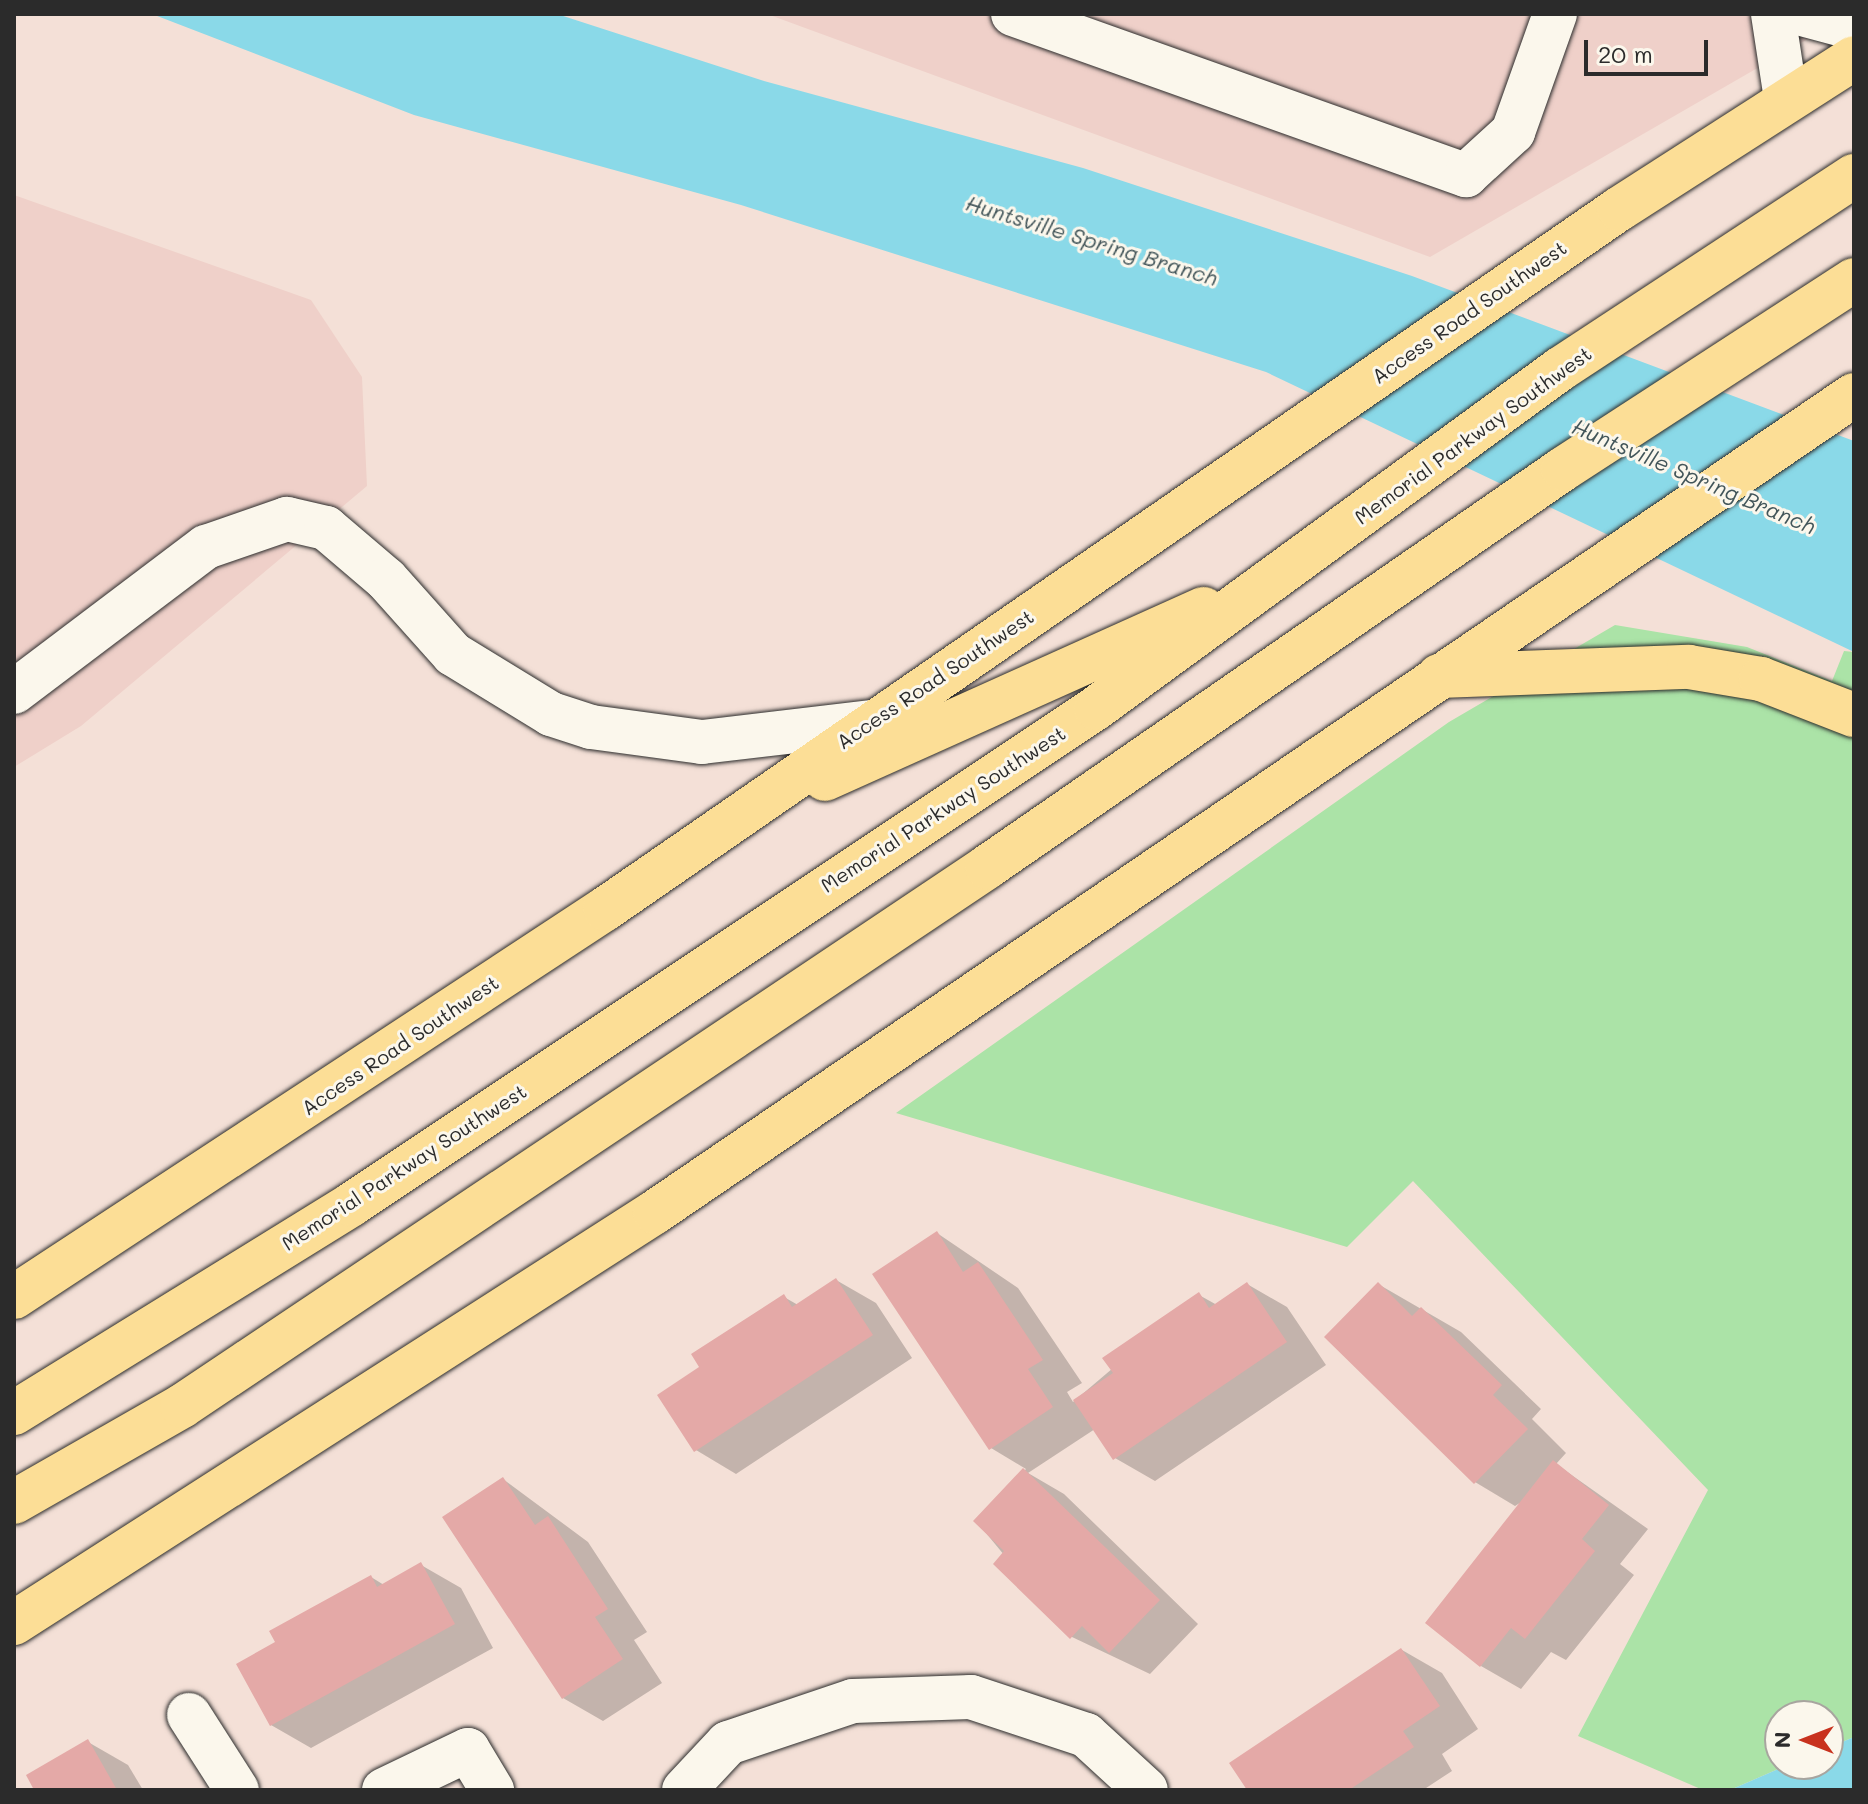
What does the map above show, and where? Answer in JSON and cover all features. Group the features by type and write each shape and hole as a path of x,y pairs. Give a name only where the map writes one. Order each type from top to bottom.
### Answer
{"main road":[{"name":"Access Road Southwest","path":"14,1297 725,826 871,722 1619,209 1850,55"},
{"name":"Memorial Parkway Southwest","path":"14,1413 352,1204 1096,708 1560,369 1854,176"},
{"path":"14,1502 182,1406 1353,614 1854,280"},
{"path":"16,1621 642,1221 1439,676 1557,603 1854,395"},
{"path":"725,826 1016,688 1276,578"},
{"path":"1439,676 1689,667 1761,679 1854,715"}],"street":[{"path":"1013,14 1466,175 1513,132 1555,14"},
{"path":"1773,14 1786,99"},
{"path":"1802,14 1850,55"},
{"path":"14,692 206,547 287,519 326,528 386,579 453,654 551,714 591,727 702,742 871,722"},
{"path":"684,1790 728,1743 853,1701 971,1697 1086,1735 1146,1790"},
{"path":"189,1715 237,1790"},
{"path":"384,1790 468,1750 492,1790"}],"shaded area":[{"path":"767,14 1851,14 1430,257"},
{"path":"14,195 311,300 362,377 367,486 81,726 14,767"}],"green space":[{"path":"1615,625 1747,647 1832,681 1844,651 1854,652 1854,1737 1844,1741 1844,1700 1764,1700 1764,1775 1730,1790 1703,1790 1578,1736 1708,1490 1413,1181 1347,1247 896,1113 1449,722"}],"water":[{"name":"Huntsville Spring Branch","path":"152,14 557,14 764,81 1083,168 1412,276 1854,441 1854,652 1266,372 741,205 414,115"},
{"path":"1854,1737 1854,1790 1730,1790 1764,1775 1764,1780 1844,1780 1844,1741"}],"building":[{"path":"937,1231 963,1272 978,1262 1043,1360 1028,1369 1053,1407 989,1450 872,1274"},
{"path":"836,1278 873,1335 694,1452 657,1395 699,1367 691,1354 784,1294 792,1307"},
{"path":"1247,1282 1287,1342 1113,1460 1073,1400 1113,1373 1102,1358 1199,1292 1209,1308"},
{"path":"1378,1282 1412,1316 1421,1307 1502,1385 1493,1395 1528,1429 1474,1484 1324,1337"},
{"path":"1553,1460 1609,1505 1582,1539 1595,1551 1525,1639 1511,1628 1480,1667 1425,1623"},
{"path":"1023,1468 1160,1600 1109,1653 1082,1626 1070,1639 993,1564 1004,1551 973,1521"},
{"path":"503,1477 535,1525 548,1516 608,1609 595,1617 623,1659 562,1699 442,1517"},
{"path":"421,1562 455,1624 270,1726 236,1664 275,1642 269,1631 371,1575 377,1587"},
{"path":"1401,1648 1440,1706 1403,1731 1414,1747 1349,1790 1247,1790 1229,1763"},
{"path":"88,1739 117,1790 34,1790 26,1775"}]}
